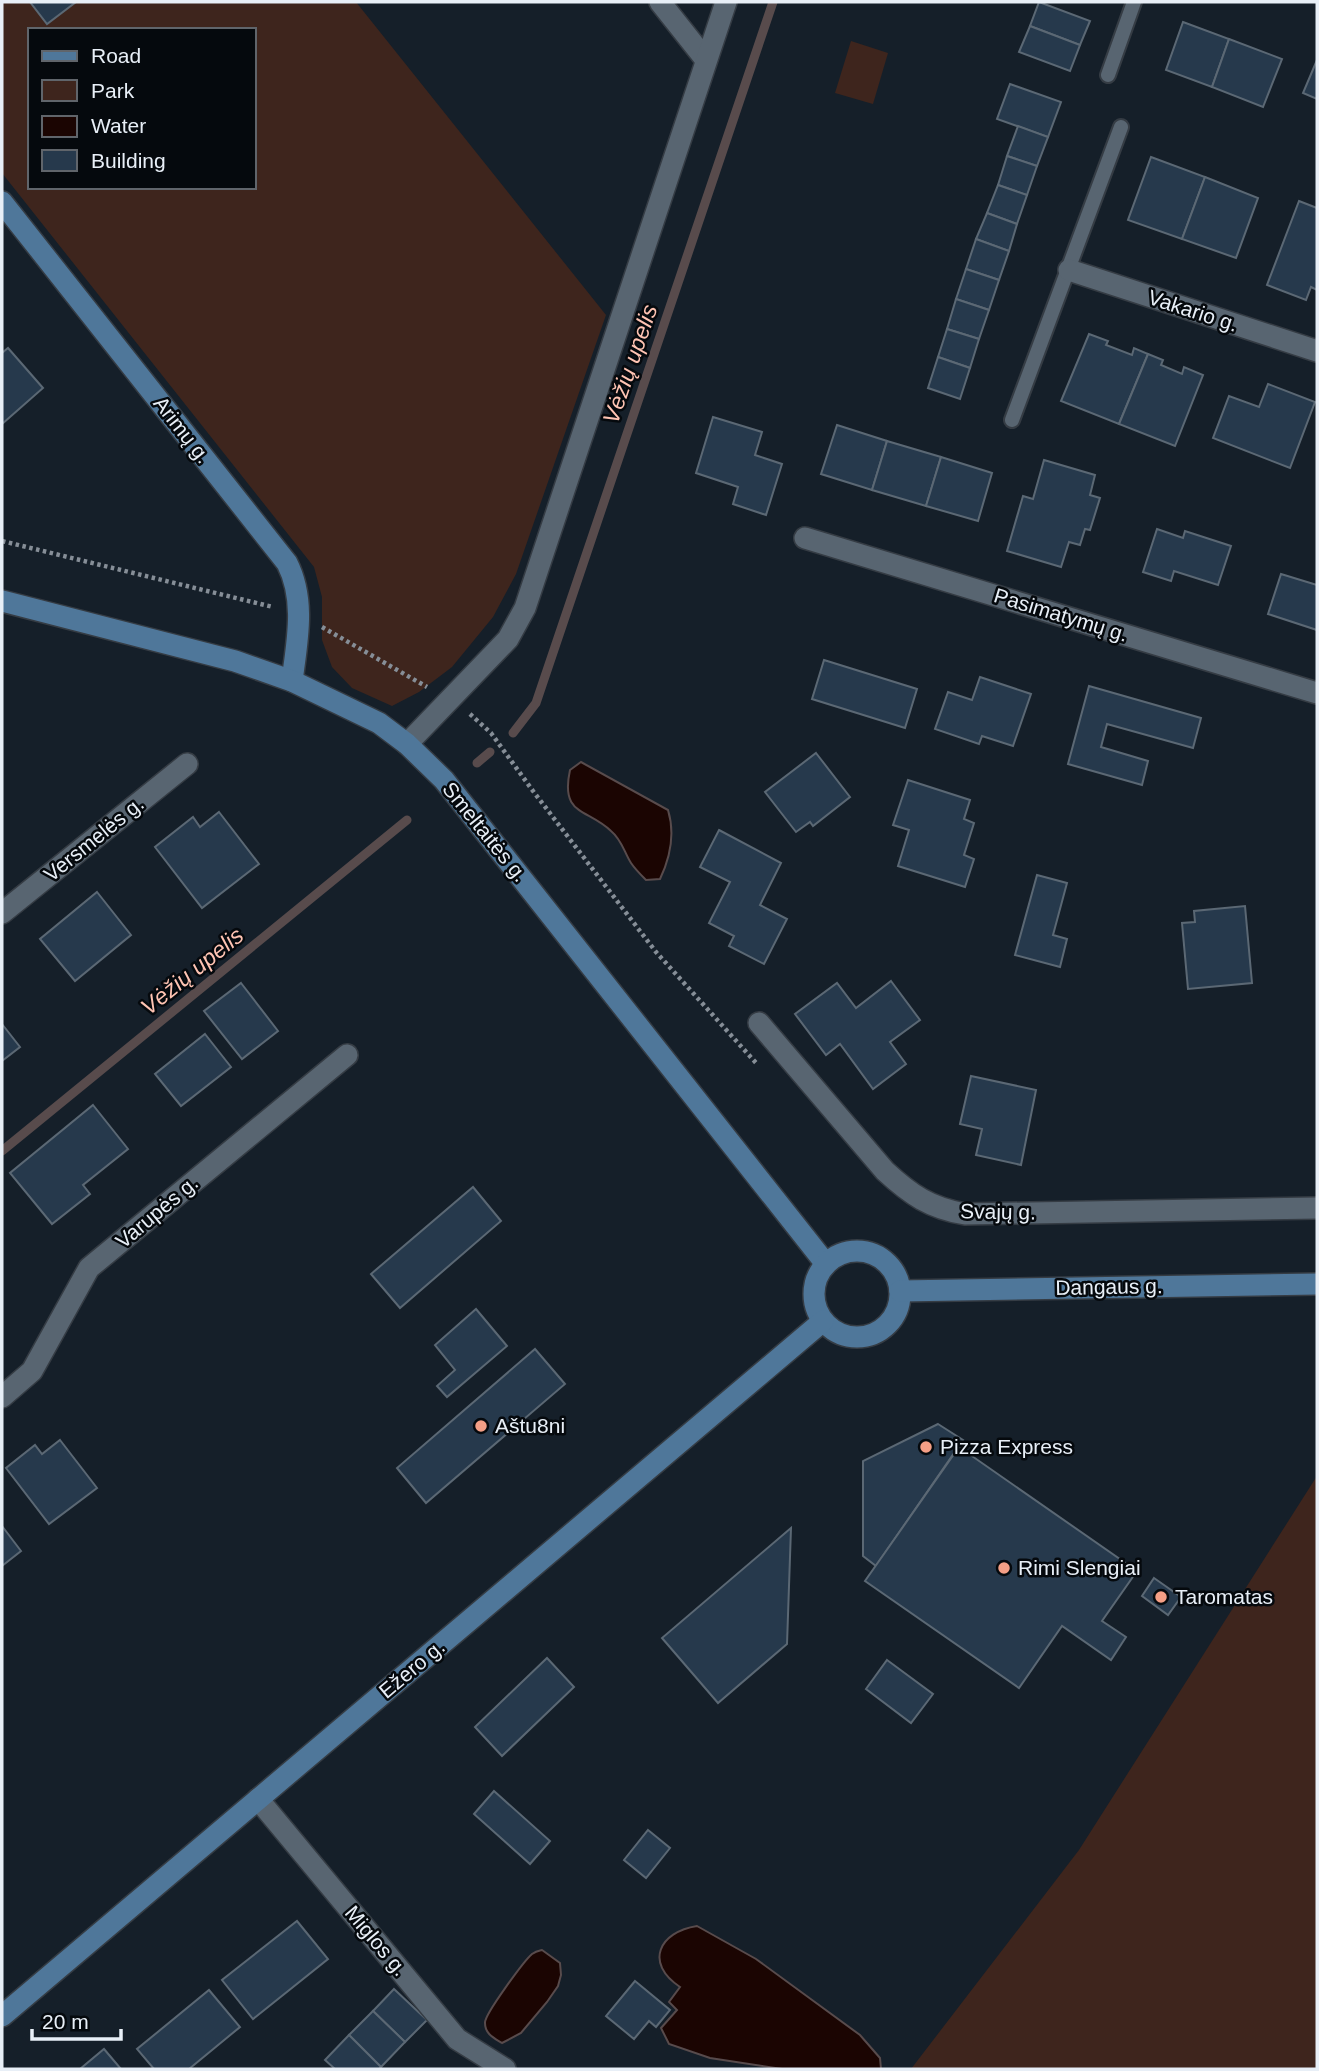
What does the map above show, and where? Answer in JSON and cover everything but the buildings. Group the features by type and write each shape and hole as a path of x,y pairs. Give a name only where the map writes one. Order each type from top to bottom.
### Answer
{"main road":[{"name":"Arimų g.","path":"2,202 287,564 294,577 299,613 292,681"},
{"name":"Smeltaitės g.","path":"2,601 234,661 292,681 379,723 407,744 444,780 826,1264"},
{"path":"856,1251 872,1254 886,1262 895,1275 900,1291 898,1307 891,1320 879,1331 865,1336 849,1336 835,1331 823,1321 816,1307 814,1292 817,1276 826,1264 840,1254 856,1251"},
{"name":"Dangaus g.","path":"900,1291 1317,1284"},
{"name":"Ežero g.","path":"2,2016 823,1321"}],"street":[{"path":"660,2 706,60"},
{"path":"407,744 508,639 525,608 726,2"},
{"name":"Vakario g.","path":"1069,270 1317,351"},
{"name":"Pasimatymų g.","path":"805,538 1317,693"},
{"name":"Versmelės g.","path":"2,913 187,764"},
{"name":"Svajų g.","path":"759,1023 885,1171 924,1202 944,1210 965,1214 1317,1208"},
{"name":"Varupės g.","path":"2,1396 32,1371 89,1268 347,1055"},
{"name":"Miglos g.","path":"258,1799 457,2039 505,2069"}],"lane":[{"path":"1108,75 1134,2"},
{"path":"1012,420 1121,127"}],"path":[{"path":"2,541 299,613 450,699 491,733 656,952 758,1065"}],"green space":[{"path":"2,2 356,2 606,315 516,574 493,617 452,667 419,692 392,706 352,688 332,667 322,640 322,597 314,567 2,173"},
{"path":"851,41 888,53 873,104 835,93"},
{"path":"1317,1476 1317,2069 911,2069 1079,1850"}],"water":[{"path":"581,762 668,810 670,845 660,879 646,880 631,863 615,835 572,803 568,785 570,770"},
{"path":"697,1926 756,1959 860,2035 880,2058 881,2069 782,2069 710,2058 669,2044 661,2028 677,2010 669,2002 680,1987 662,1968 661,1950 673,1935"},
{"path":"542,1950 560,1963 558,1986 521,2033 502,2043 487,2030 486,2018 528,1959 535,1952"}],"waterway":[{"name":"Vėžių upelis","path":"513,733 536,703 773,2"},
{"name":"Vėžių upelis","path":"477,763 490,752"},
{"name":"Vėžių upelis","path":"2,1151 407,820"}],"place":[{"name":"Aštu8ni","path":"481,1426"},
{"name":"Pizza Express","path":"926,1447"},
{"name":"Rimi Slengiai","path":"1004,1568"},
{"name":"Taromatas","path":"1161,1597"}]}
